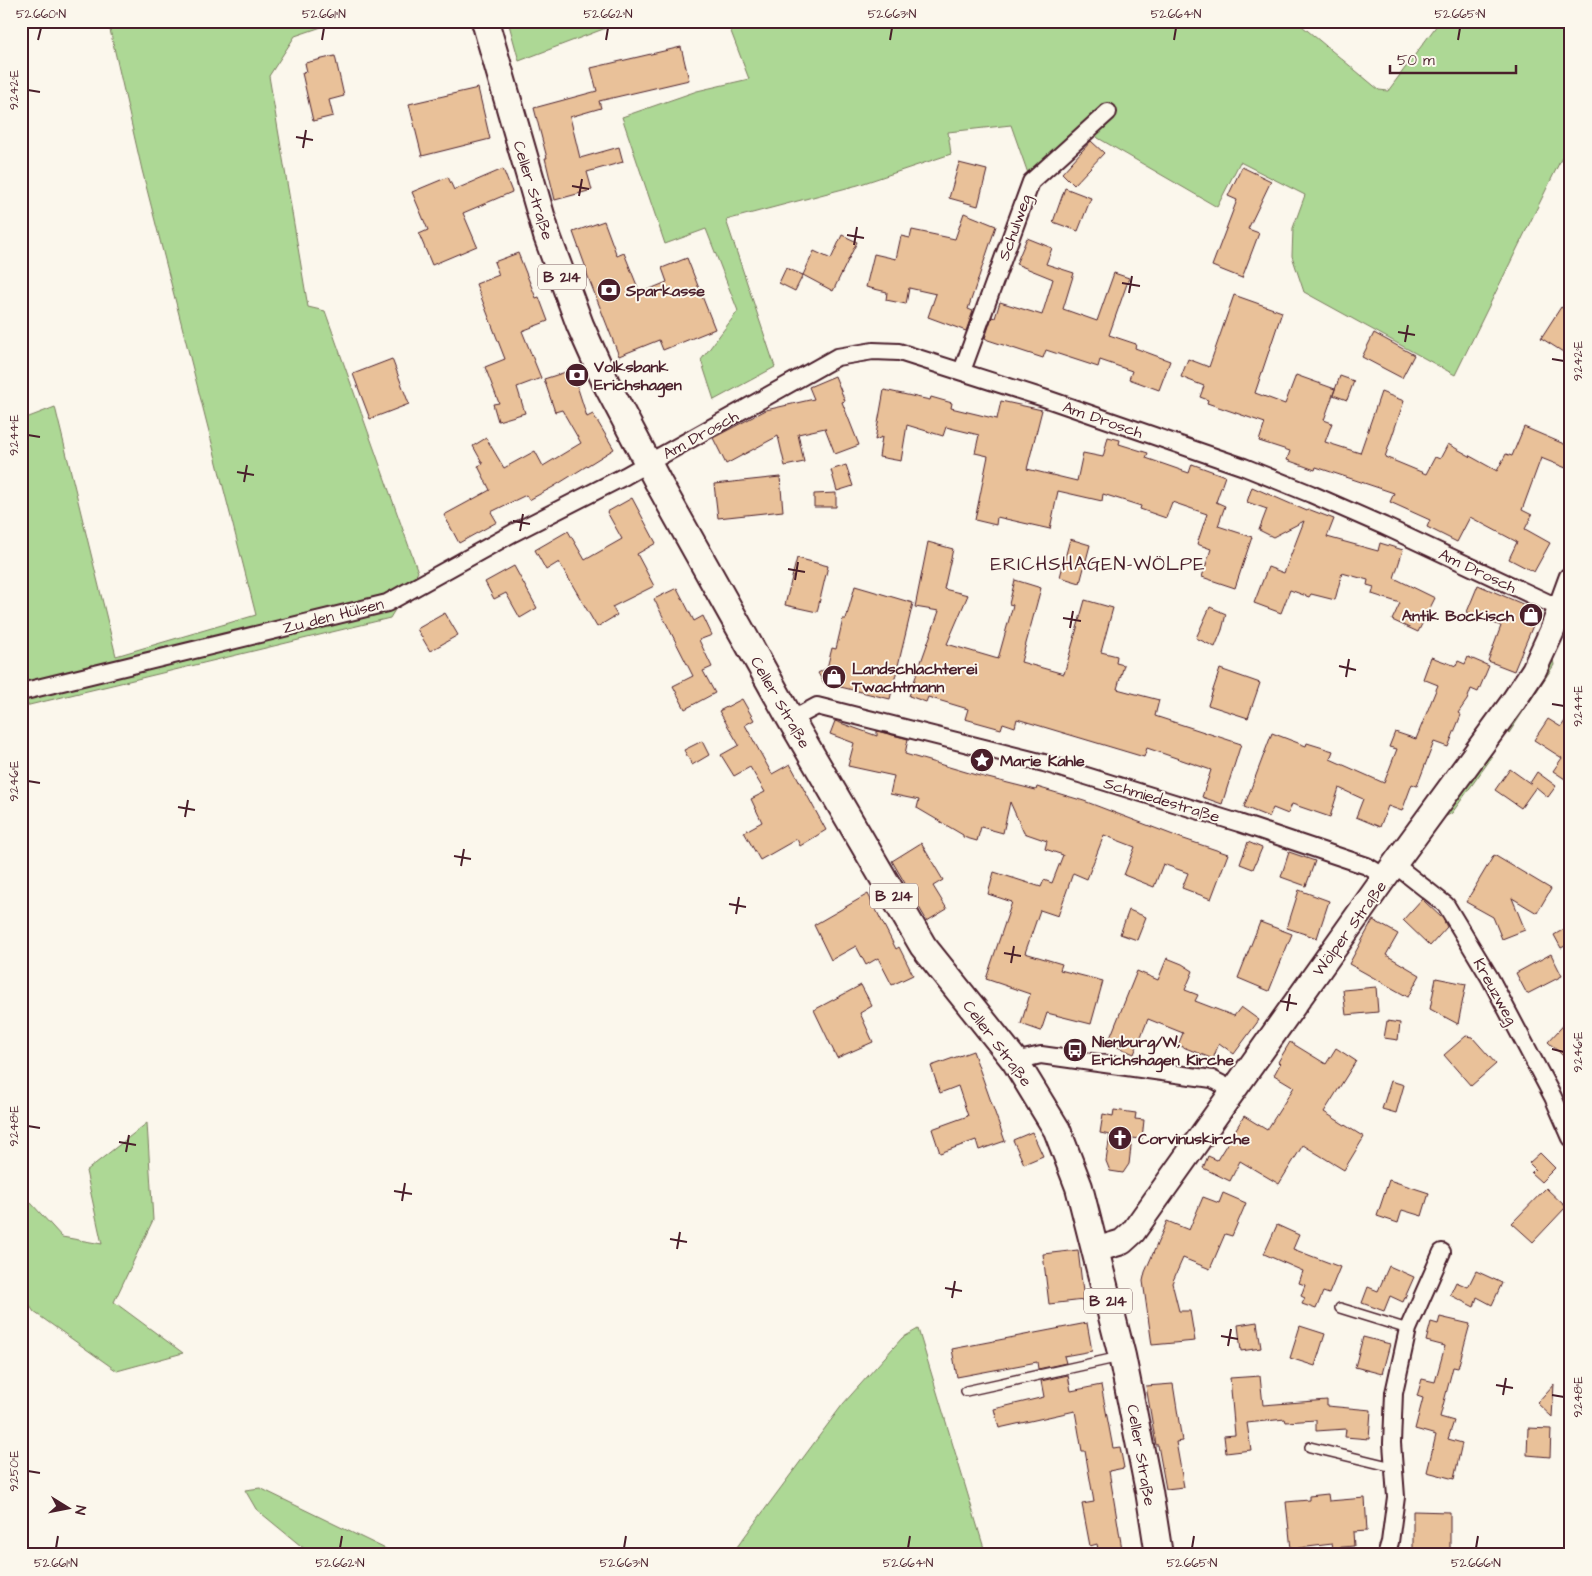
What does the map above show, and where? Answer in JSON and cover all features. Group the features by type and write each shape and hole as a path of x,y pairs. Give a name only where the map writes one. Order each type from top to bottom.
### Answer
{"main road":[{"name":"Celler Straße","path":"485,21 506,81 548,236 567,292 606,383 648,463 791,720 923,946 1015,1061 1057,1130 1079,1187 1122,1356 1147,1481 1159,1555"}],"street":[{"name":"Schulweg","path":"962,371 1031,182 1108,112"},
{"name":"Am Drosch","path":"648,463 837,357 873,351 899,352 962,371 1244,467 1384,526 1565,611"},
{"name":"Zu den Hülsen","path":"21,692 388,602 513,533 648,463"},
{"name":"Wölper Straße","path":"1095,1250 1122,1242 1133,1232 1513,702 1534,670 1552,631 1565,611 1571,579"},
{"name":"Schmiedestraße","path":"791,720 816,706 1035,760 1239,823 1366,866 1390,871"},
{"name":"Kreuzweg","path":"1390,871 1446,905 1490,978 1553,1097 1571,1138"},
{"path":"1015,1061 1041,1055 1051,1056 1212,1079 1233,1090"},
{"path":"1386,1555 1390,1542 1396,1497 1392,1443 1394,1393 1408,1329 1442,1252"}],"lane":[{"path":"1340,1308 1408,1329"},
{"path":"966,1392 1122,1356"},
{"path":"1310,1447 1393,1467"}],"green space":[{"path":"108,21 339,21 295,36 269,76 308,307 325,311 418,572 390,618 21,707 21,420 55,407 116,656 256,615 142,170"},
{"path":"508,21 605,21 606,28 519,61"},
{"path":"727,21 1296,21 1379,90 1388,91 1440,21 1571,21 1571,139 1455,375 1304,292 1292,256 1293,228 1305,195 1240,162 1217,207 1098,138 1090,128 1031,182 1011,125 948,132 951,154 858,185 726,220 775,367 714,400 701,360 738,311 706,229 665,244 622,117 697,91 749,79"},
{"path":"1551,647 1554,665 1509,733 1502,727"},
{"path":"1484,753 1492,757 1452,813 1432,824"},
{"path":"147,1123 153,1220 114,1302 183,1353 117,1371 34,1312 21,1293 21,1192 62,1237 102,1244 86,1171"},
{"path":"918,1329 986,1555 731,1555 843,1404 902,1338"},
{"path":"260,1488 398,1555 312,1555 256,1509 245,1490"}],"building":[{"path":"681,47 689,80 599,101 601,108 570,117 580,158 619,147 623,162 587,172 592,190 555,200 545,158 547,158 534,108 597,91 591,68"},
{"path":"335,56 344,96 329,100 333,116 313,121 302,73 307,72 305,63"},
{"path":"478,88 490,139 422,156 409,104"},
{"path":"1091,141 1104,153 1074,185 1062,173"},
{"path":"959,163 987,170 978,206 949,198"},
{"path":"1242,167 1271,181 1248,229 1259,233 1242,278 1212,266 1237,200 1228,196"},
{"path":"503,169 512,192 463,213 477,246 432,265 419,234 428,230 412,192 448,177 454,190"},
{"path":"1065,188 1091,198 1078,231 1053,222"},
{"path":"964,213 996,226 968,309 973,311 966,331 928,317 936,294 909,288 906,304 886,300 887,292 866,287 874,254 896,259 901,236 910,238 912,230 955,239"},
{"path":"604,221 617,256 624,253 640,293 667,282 662,268 687,258 715,329 663,350 659,340 619,356 585,269 573,232"},
{"path":"842,235 857,242 833,291 803,275 814,251 831,259"},
{"path":"1027,238 1052,248 1046,264 1074,273 1063,309 1097,321 1114,273 1129,278 1109,335 1136,344 1135,348 1170,361 1159,390 1129,379 1132,371 1100,360 1098,367 1046,350 1043,358 985,338 992,317 995,318 1000,302 1042,315 1053,279 1016,264"},
{"path":"518,253 536,298 539,297 548,321 522,331 541,378 517,387 525,413 498,421 493,404 499,403 485,367 505,359 476,284 499,275 494,262"},
{"path":"786,268 803,275 795,291 779,283"},
{"path":"1234,295 1282,312 1255,393 1285,404 1296,375 1335,389 1324,420 1332,423 1325,442 1360,453 1381,392 1404,401 1385,457 1426,474 1435,457 1440,459 1448,444 1497,471 1506,454 1512,456 1524,427 1571,447 1571,470 1541,458 1522,510 1532,515 1525,529 1550,543 1534,572 1509,559 1517,542 1470,517 1457,542 1427,527 1430,520 1390,502 1394,493 1316,467 1315,470 1287,460 1290,451 1259,441 1265,423 1207,403 1208,400 1200,397 1204,386 1181,377 1188,359 1209,367"},
{"path":"1561,307 1571,313 1571,357 1541,338"},
{"path":"1374,333 1414,355 1402,378 1362,357"},
{"path":"392,359 409,404 370,419 353,374"},
{"path":"572,370 587,417 593,414 614,449 529,500 526,495 491,512 497,522 459,543 444,515 490,490 478,466 483,464 473,446 486,438 504,468 535,451 543,466 581,443 562,410 555,412 544,379"},
{"path":"835,376 845,401 842,402 859,445 835,454 825,428 798,434 804,462 785,466 778,436 726,464 713,438 766,410 814,399 809,387"},
{"path":"1340,376 1354,381 1347,400 1333,395"},
{"path":"884,390 930,400 931,397 952,403 951,408 997,419 1001,401 1042,410 1027,469 1077,481 1083,453 1103,457 1108,437 1120,440 1119,444 1148,453 1146,458 1189,473 1192,464 1225,476 1216,502 1225,506 1218,526 1252,537 1235,588 1202,577 1211,549 1197,544 1207,514 1172,502 1166,518 1140,509 1141,506 1103,494 1102,501 1058,491 1050,529 997,517 996,525 975,520 988,456 975,453 979,435 946,427 943,436 907,425 901,461 879,457 882,437 875,440"},
{"path":"846,465 853,486 837,491 831,470"},
{"path":"780,477 783,511 718,518 714,484"},
{"path":"1252,487 1307,511 1308,509 1334,519 1327,537 1378,551 1380,543 1403,550 1394,578 1435,598 1418,632 1392,620 1400,603 1372,594 1374,587 1367,585 1368,580 1342,573 1335,600 1311,594 1309,597 1290,590 1281,613 1254,603 1268,567 1284,573 1304,521 1273,537 1259,530 1267,509 1247,502"},
{"path":"836,493 836,507 814,507 814,494"},
{"path":"632,498 656,543 637,554 654,586 612,607 617,615 597,627 559,562 546,570 535,550 568,531 585,560 622,539 607,512"},
{"path":"1070,539 1090,545 1080,583 1060,577"},
{"path":"928,542 953,549 944,589 968,595 947,644 998,659 1013,605 1009,604 1015,580 1041,588 1021,662 1064,674 1085,600 1113,608 1101,652 1117,656 1116,663 1124,665 1117,689 1159,700 1155,716 1241,744 1222,804 1202,797 1211,770 1147,748 1144,757 1017,719 1015,727 1003,723 1001,729 965,719 968,709 928,697 926,702 909,696 939,611 915,607"},
{"path":"797,558 828,566 817,612 785,605"},
{"path":"514,566 537,608 520,618 506,593 494,599 485,582"},
{"path":"1478,585 1539,611 1514,671 1488,661 1501,626 1467,612"},
{"path":"855,586 913,603 890,699 824,683 818,673 827,668 832,648 836,649 843,619 846,619"},
{"path":"677,588 694,621 703,616 712,635 699,640 712,667 703,671 715,693 685,709 673,686 693,676 654,599"},
{"path":"1210,607 1226,614 1215,647 1196,638"},
{"path":"445,613 458,635 430,651 417,629"},
{"path":"1431,657 1456,666 1458,661 1465,664 1468,657 1489,666 1478,692 1471,689 1467,700 1458,713 1461,715 1448,747 1434,742 1417,786 1412,784 1402,811 1388,806 1380,827 1356,817 1363,799 1339,788 1330,817 1292,804 1288,814 1273,808 1269,817 1244,807 1272,733 1306,746 1307,743 1333,751 1330,759 1384,783 1397,749 1389,747 1395,732 1416,739 1438,685 1423,679"},
{"path":"1220,669 1260,683 1248,718 1208,705"},
{"path":"742,699 754,720 745,725 772,774 790,764 826,830 800,846 797,839 760,860 744,832 762,822 751,799 765,792 750,767 734,776 721,755 739,745 719,711"},
{"path":"1571,712 1571,783 1553,771 1562,758 1534,740 1548,719 1561,727"},
{"path":"835,721 877,736 877,731 908,739 905,754 976,775 1036,790 1037,787 1084,801 1228,854 1211,899 1182,888 1188,873 1163,864 1154,887 1124,875 1135,847 1104,835 1087,879 1073,873 1058,916 1040,910 1025,953 1062,964 1060,970 1103,981 1091,1024 1047,1013 1041,1031 1021,1024 1030,994 986,979 1012,902 988,894 994,872 1041,887 1044,880 1052,883 1063,855 1045,849 1047,841 1024,833 1010,802 1003,833 981,827 977,841 963,837 963,835 917,808 919,800 890,794 894,776 848,766 854,743 830,734"},
{"path":"702,741 709,755 692,765 684,750"},
{"path":"1510,769 1531,784 1537,772 1556,786 1548,797 1536,787 1521,808 1495,790"},
{"path":"1248,842 1262,848 1253,869 1240,864"},
{"path":"921,843 943,880 933,886 947,909 927,921 892,861"},
{"path":"1289,852 1315,861 1306,886 1281,877"},
{"path":"1494,855 1551,889 1537,913 1512,898 1525,930 1502,939 1493,917 1466,902"},
{"path":"1299,890 1329,901 1317,938 1287,928"},
{"path":"868,894 896,949 899,947 913,975 892,985 878,958 866,965 856,946 831,960 814,925"},
{"path":"1422,899 1443,919 1447,927 1430,946 1403,920"},
{"path":"1129,910 1146,917 1137,940 1120,934"},
{"path":"1373,920 1398,934 1386,955 1420,975 1408,997 1349,964"},
{"path":"1260,922 1292,934 1269,991 1238,978"},
{"path":"1566,928 1571,935 1571,943 1561,948 1554,935"},
{"path":"1551,954 1562,976 1527,994 1516,973"},
{"path":"1167,958 1193,971 1185,990 1198,995 1195,1001 1234,1016 1241,1007 1259,1020 1234,1054 1219,1043 1213,1059 1178,1045 1183,1033 1148,1019 1134,1054 1108,1043 1137,971 1158,980"},
{"path":"1436,978 1466,984 1458,1024 1430,1009"},
{"path":"861,985 872,1006 860,1013 873,1042 837,1058 814,1010"},
{"path":"1376,987 1378,1012 1346,1015 1343,990"},
{"path":"1571,1017 1571,1063 1548,1042"},
{"path":"1387,1021 1400,1023 1398,1040 1384,1038"},
{"path":"1466,1036 1472,1037 1496,1064 1471,1086 1444,1055"},
{"path":"1290,1042 1326,1064 1336,1048 1356,1061 1324,1112 1364,1137 1344,1170 1303,1145 1279,1184 1240,1161 1230,1181 1203,1168 1208,1156 1217,1160 1244,1116 1267,1130 1294,1087 1274,1075 1280,1064 1278,1062"},
{"path":"973,1051 1005,1141 979,1150 976,1140 940,1153 932,1129 968,1116 958,1086 940,1093 931,1066"},
{"path":"1391,1081 1404,1085 1396,1113 1382,1109"},
{"path":"1114,1110 1136,1113 1135,1119 1144,1120 1142,1139 1132,1138 1129,1164 1123,1173 1110,1171 1106,1161 1110,1135 1100,1133 1103,1114 1113,1116"},
{"path":"1032,1132 1043,1156 1024,1164 1013,1140"},
{"path":"1540,1153 1555,1168 1541,1182 1531,1173 1535,1169 1529,1163"},
{"path":"1389,1180 1429,1193 1422,1216 1402,1210 1398,1223 1377,1216"},
{"path":"1546,1188 1566,1207 1533,1242 1512,1223"},
{"path":"1223,1193 1246,1203 1232,1236 1225,1234 1210,1269 1183,1258 1172,1283 1179,1311 1190,1311 1195,1341 1152,1345 1143,1281 1167,1221 1189,1230 1203,1197 1219,1203"},
{"path":"1277,1225 1299,1235 1293,1249 1340,1267 1329,1294 1323,1292 1316,1309 1302,1304 1305,1298 1301,1296 1305,1285 1299,1283 1303,1271 1264,1254"},
{"path":"1078,1250 1084,1300 1049,1304 1043,1254"},
{"path":"1389,1266 1414,1277 1403,1302 1390,1296 1384,1311 1362,1303 1368,1287 1378,1291"},
{"path":"1476,1271 1502,1283 1492,1305 1477,1297 1474,1307 1450,1295 1456,1282 1468,1287"},
{"path":"1440,1317 1470,1324 1458,1368 1453,1367 1440,1417 1454,1421 1448,1439 1462,1443 1454,1479 1427,1472 1436,1435 1415,1429 1423,1398 1417,1396 1422,1379 1435,1382 1445,1346 1426,1341 1431,1322 1438,1324"},
{"path":"1257,1322 1261,1348 1241,1351 1238,1325"},
{"path":"1087,1323 1092,1351 1064,1356 1066,1363 1038,1369 1037,1362 957,1377 952,1349"},
{"path":"1300,1326 1325,1334 1315,1366 1290,1358"},
{"path":"1363,1337 1390,1344 1382,1374 1355,1367"},
{"path":"1068,1375 1071,1391 1101,1385 1113,1448 1120,1447 1124,1468 1109,1471 1123,1555 1099,1555 1097,1544 1090,1546 1082,1504 1094,1502 1085,1451 1082,1451 1075,1411 999,1428 994,1409 1044,1397 1041,1381"},
{"path":"1260,1376 1263,1405 1327,1400 1327,1406 1371,1410 1369,1439 1345,1437 1346,1429 1316,1431 1316,1420 1286,1422 1285,1419 1247,1423 1251,1450 1226,1453 1224,1436 1235,1435 1230,1378"},
{"path":"1173,1384 1182,1441 1176,1442 1184,1487 1166,1489 1146,1386"},
{"path":"1554,1384 1552,1417 1537,1403"},
{"path":"1528,1428 1551,1429 1550,1457 1527,1455"},
{"path":"1328,1494 1329,1501 1365,1498 1367,1531 1353,1532 1354,1546 1333,1548 1332,1544 1291,1549 1286,1502 1309,1500 1309,1496"},
{"path":"1413,1511 1450,1512 1450,1555 1413,1555"}],"place":[{"name":"Sparkasse","path":"609,290"},
{"name":"Volksbank Erichshagen","path":"577,375"},
{"name":"Antik Bockisch","path":"1531,615"},
{"name":"Landschlachterei Twachtmann","path":"834,677"},
{"name":"Marie Kahle","path":"982,760"},
{"name":"Nienburg/W, Erichshagen Kirche","path":"1075,1050"},
{"name":"Corvinuskirche","path":"1120,1138"}],"district":[{"name":"ERICHSHAGEN-WÖLPE","path":"1098,563"}]}
